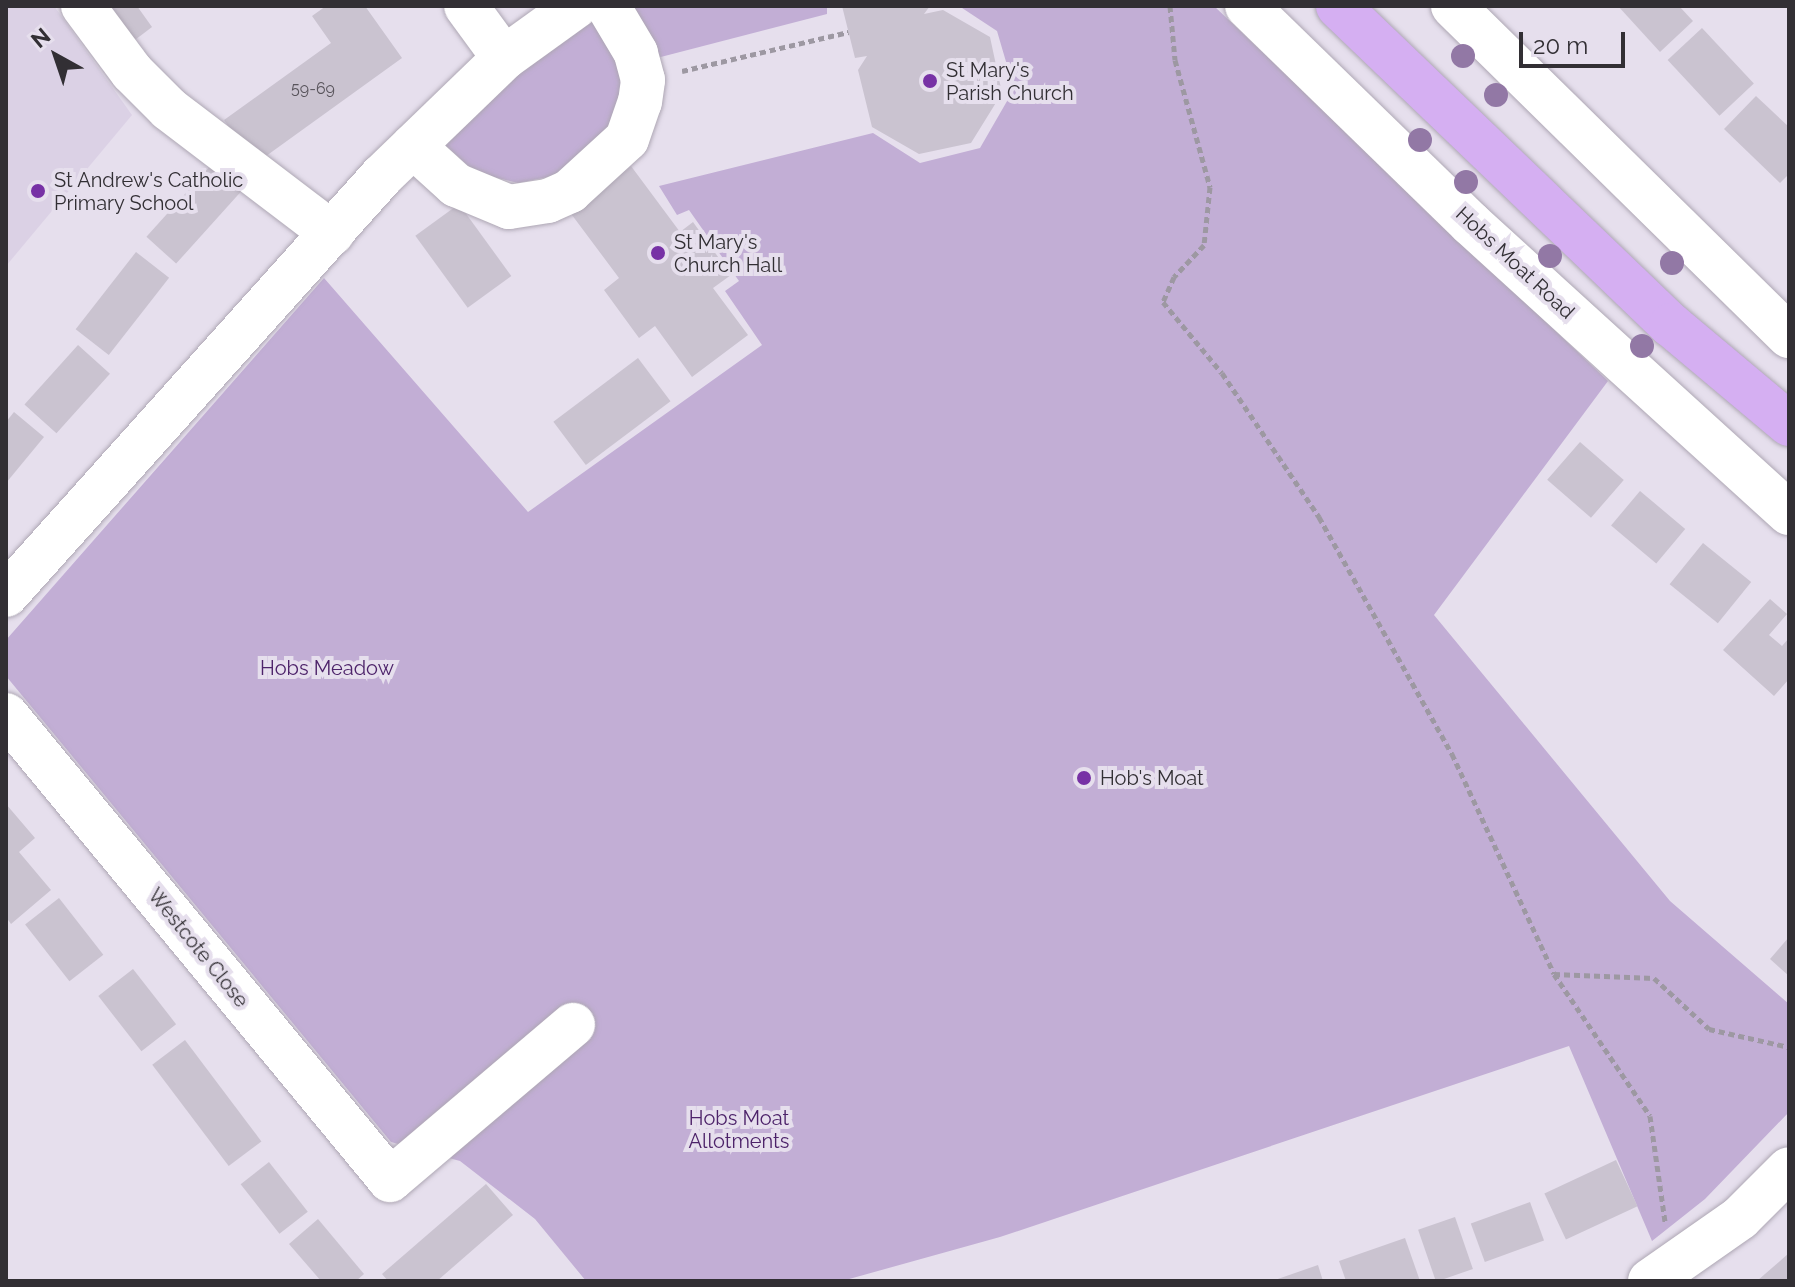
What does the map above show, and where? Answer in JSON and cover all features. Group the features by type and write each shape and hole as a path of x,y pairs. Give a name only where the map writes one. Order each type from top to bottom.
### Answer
{"main road":[{"path":"1338,6 1671,325 1789,424"}],"street":[{"path":"83,6 132,72 169,109 332,233"},
{"path":"466,6 504,58"},
{"path":"6,595 413,146 504,58 576,6"},
{"path":"413,146 456,185 509,207 548,201 570,191 619,148 634,124 643,80 636,53 608,6"},
{"name":"Hobs Moat Road","path":"1247,6 1470,223 1789,513"},
{"path":"1453,6 1789,336"},
{"name":"Westcote Close","path":"6,715 390,1180 573,1025"},
{"path":"1663,1275 1740,1218 1789,1169"}],"path":[{"path":"1170,6 1175,60 1210,187 1204,245 1174,277 1163,302 1222,373 1319,517 1452,754 1554,974 1650,1116 1663,1275"},
{"path":"643,80 848,32"},
{"path":"1554,974 1654,978 1709,1029 1789,1047"}],"shaded area":[{"name":"St Andrew's Catholic Primary School","path":"6,6 54,6 132,115 6,266"}],"green space":[{"path":"630,6 827,6 827,14 653,59"},
{"path":"959,6 1214,6 1608,381 1434,615 1670,901 1789,1004 1789,1112 1705,1199 1652,1241 1569,1046 1000,1237 842,1281 586,1281 535,1219 460,1161 391,1142 6,676 6,640 324,278 528,512 762,345 725,291 739,281 689,210 677,215 659,186 873,133 920,163 980,148 1014,89 997,31"},
{"path":"599,8 615,37 625,110 558,175 518,183 476,173 444,144 515,70"}],"building":[{"path":"97,6 137,6 152,27 127,46"},
{"path":"326,6 365,6 402,58 255,164 224,120 331,43 312,16"},
{"name":"St Mary's Parish Church","path":"842,6 930,6 924,14 943,10 990,37 1002,93 971,143 919,154 872,127 858,70 867,56 855,58"},
{"path":"1618,6 1679,6 1693,21 1660,52"},
{"path":"1702,28 1754,84 1719,116 1668,60"},
{"path":"1756,96 1789,127 1789,174 1780,183 1724,129"},
{"path":"212,164 242,191 176,264 146,237"},
{"name":"St Mary's Church Hall","path":"631,166 680,232 693,222 731,275 713,288 748,335 692,377 655,326 639,338 604,290 619,278 569,211"},
{"path":"459,204 511,276 468,308 415,236"},
{"path":"136,252 169,278 109,355 76,329"},
{"path":"78,345 110,374 56,433 24,404"},
{"path":"638,358 670,401 586,465 553,422"},
{"path":"14,412 44,437 6,483 6,422"},
{"path":"1580,442 1624,480 1591,518 1547,480"},
{"path":"1640,491 1685,529 1656,563 1611,525"},
{"path":"1703,543 1751,582 1718,623 1670,584"},
{"path":"1770,599 1787,614 1769,635 1782,646 1789,638 1789,679 1774,696 1723,650"},
{"path":"6,804 35,838 19,852 51,890 11,924 6,917"},
{"path":"59,898 103,955 69,981 25,924"},
{"path":"1789,937 1789,976 1770,959"},
{"path":"133,969 176,1024 141,1051 98,996"},
{"path":"185,1040 261,1141 229,1166 152,1065"},
{"path":"1616,1160 1638,1206 1566,1240 1544,1193"},
{"path":"269,1162 308,1212 279,1234 241,1184"},
{"path":"486,1184 513,1215 437,1281 388,1281 382,1274"},
{"path":"1530,1202 1544,1241 1485,1262 1471,1224"},
{"path":"1455,1217 1473,1269 1436,1281 1418,1230"},
{"path":"318,1219 364,1274 356,1281 321,1281 289,1244"},
{"path":"1405,1238 1420,1281 1346,1281 1339,1261"},
{"path":"1789,1253 1789,1281 1757,1281"},
{"path":"1318,1265 1323,1281 1272,1281"}],"place":[{"name":"St Mary's Parish Church","path":"930,81"},
{"name":"St Andrew's Catholic Primary School","path":"38,191"},
{"name":"St Mary's Church Hall","path":"658,253"},
{"name":"Hob's Moat","path":"1084,778"}],"park label":[{"name":"Hobs Meadow","path":"327,668"},
{"name":"Hobs Moat Allotments","path":"739,1130"}]}
